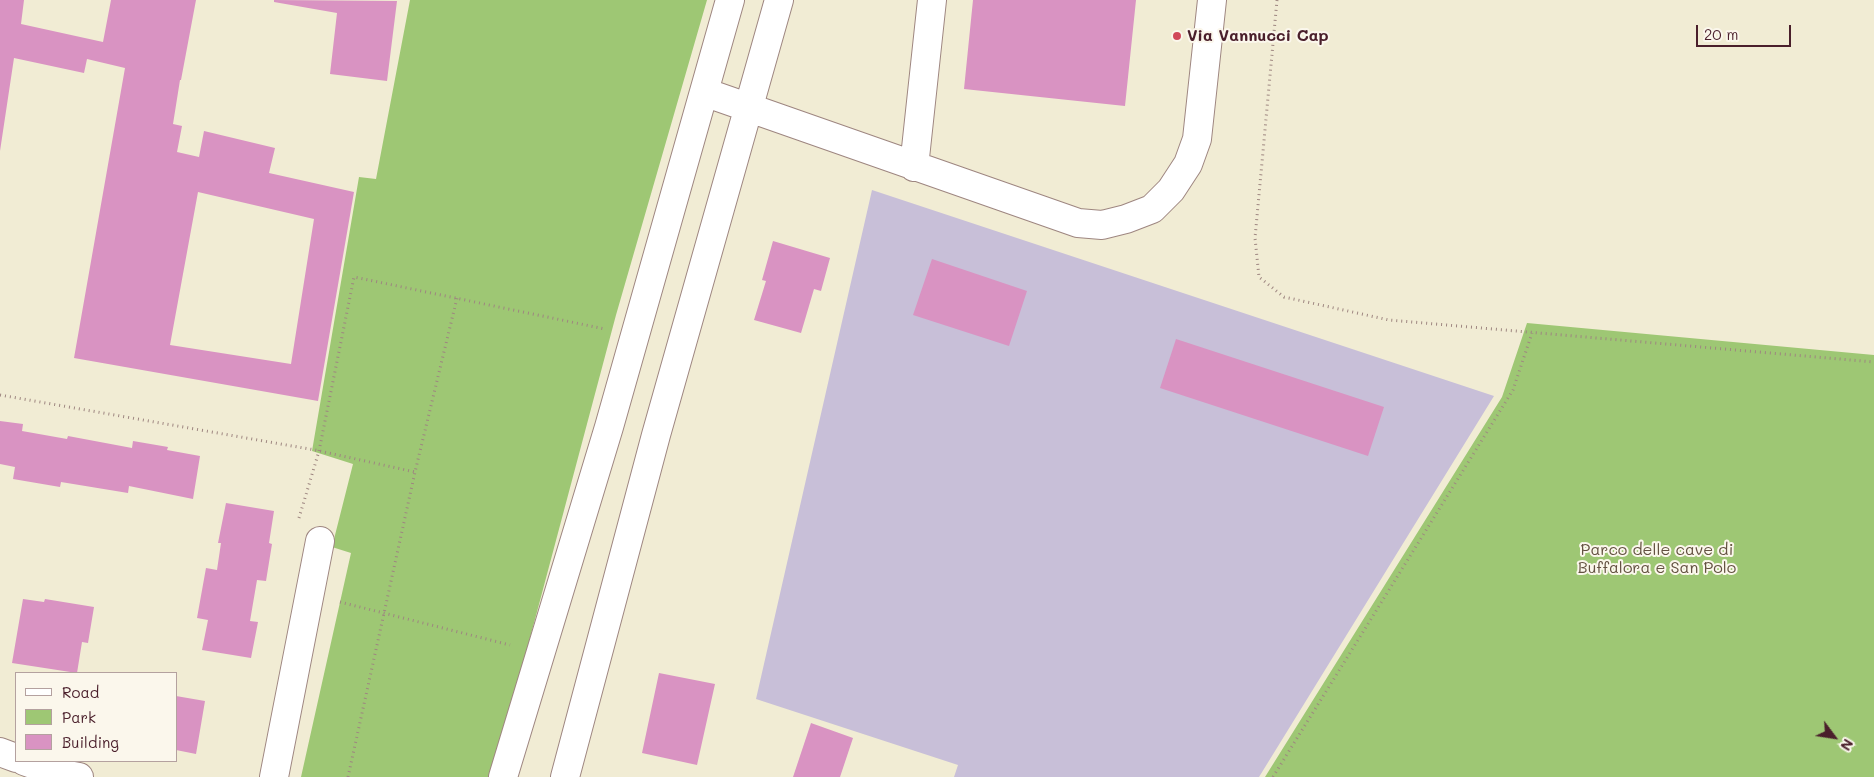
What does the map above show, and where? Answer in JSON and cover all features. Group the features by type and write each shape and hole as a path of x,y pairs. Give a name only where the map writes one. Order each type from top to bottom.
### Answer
{"street":[{"path":"504,777 635,335 730,0"},
{"path":"565,777 656,435 780,0"},
{"path":"914,167 932,0"},
{"path":"704,92 1078,224 1102,224 1126,219 1152,209 1170,190 1188,164 1197,139 1212,0"},
{"path":"274,777 320,542"},
{"path":"0,752 15,758"},
{"path":"27,762 79,777"}],"path":[{"path":"1277,0 1255,238 1259,277 1284,297 1389,320 1874,362"},
{"path":"319,451 354,277 635,335"},
{"path":"348,777 415,472 457,298"},
{"path":"1273,777 1513,390 1532,333"},
{"path":"0,395 319,451 415,472"},
{"path":"310,594 511,646"}],"shaded area":[{"path":"872,190 1494,396 1259,777 954,777 958,765 756,699"}],"green space":[{"path":"410,0 707,0 616,315 493,777 301,777 351,553 332,547 353,464 312,451 359,177 376,179"},
{"name":"Parco delle cave di Buffalora e San Polo","path":"1527,323 1874,355 1874,777 1265,777 1502,397"}],"building":[{"path":"0,0 24,0 21,24 103,42 111,0 196,0 173,124 182,126 177,152 199,157 204,131 275,148 269,173 354,192 318,401 74,358 125,68 87,59 84,73 14,58 0,151","holes":["198,192 314,219 291,364 170,345"]},
{"path":"274,0 397,1 387,81 330,74 337,13 274,2"},
{"path":"973,0 1136,0 1125,106 964,89"},
{"path":"773,241 830,258 821,291 814,289 801,333 754,320 766,281 762,280"},
{"path":"932,259 1027,291 1009,346 913,315"},
{"path":"1176,339 1384,407 1368,456 1160,388"},
{"path":"0,421 23,424 22,431 67,439 68,436 132,448 133,441 168,447 167,450 200,456 193,499 129,486 128,493 61,482 60,487 13,479 15,467 0,464"},
{"path":"226,503 274,511 269,543 272,544 266,581 257,580 250,621 258,622 251,658 202,650 208,620 197,618 206,568 217,570 221,543 218,543"},
{"path":"23,599 44,602 45,599 94,607 88,643 82,642 77,672 12,663"},
{"path":"659,673 715,684 697,765 642,753"},
{"path":"178,696 205,701 196,754 178,750"},
{"path":"811,723 853,738 840,777 793,777"}],"place":[{"name":"Via Vannucci Cap","path":"1177,36"}]}
